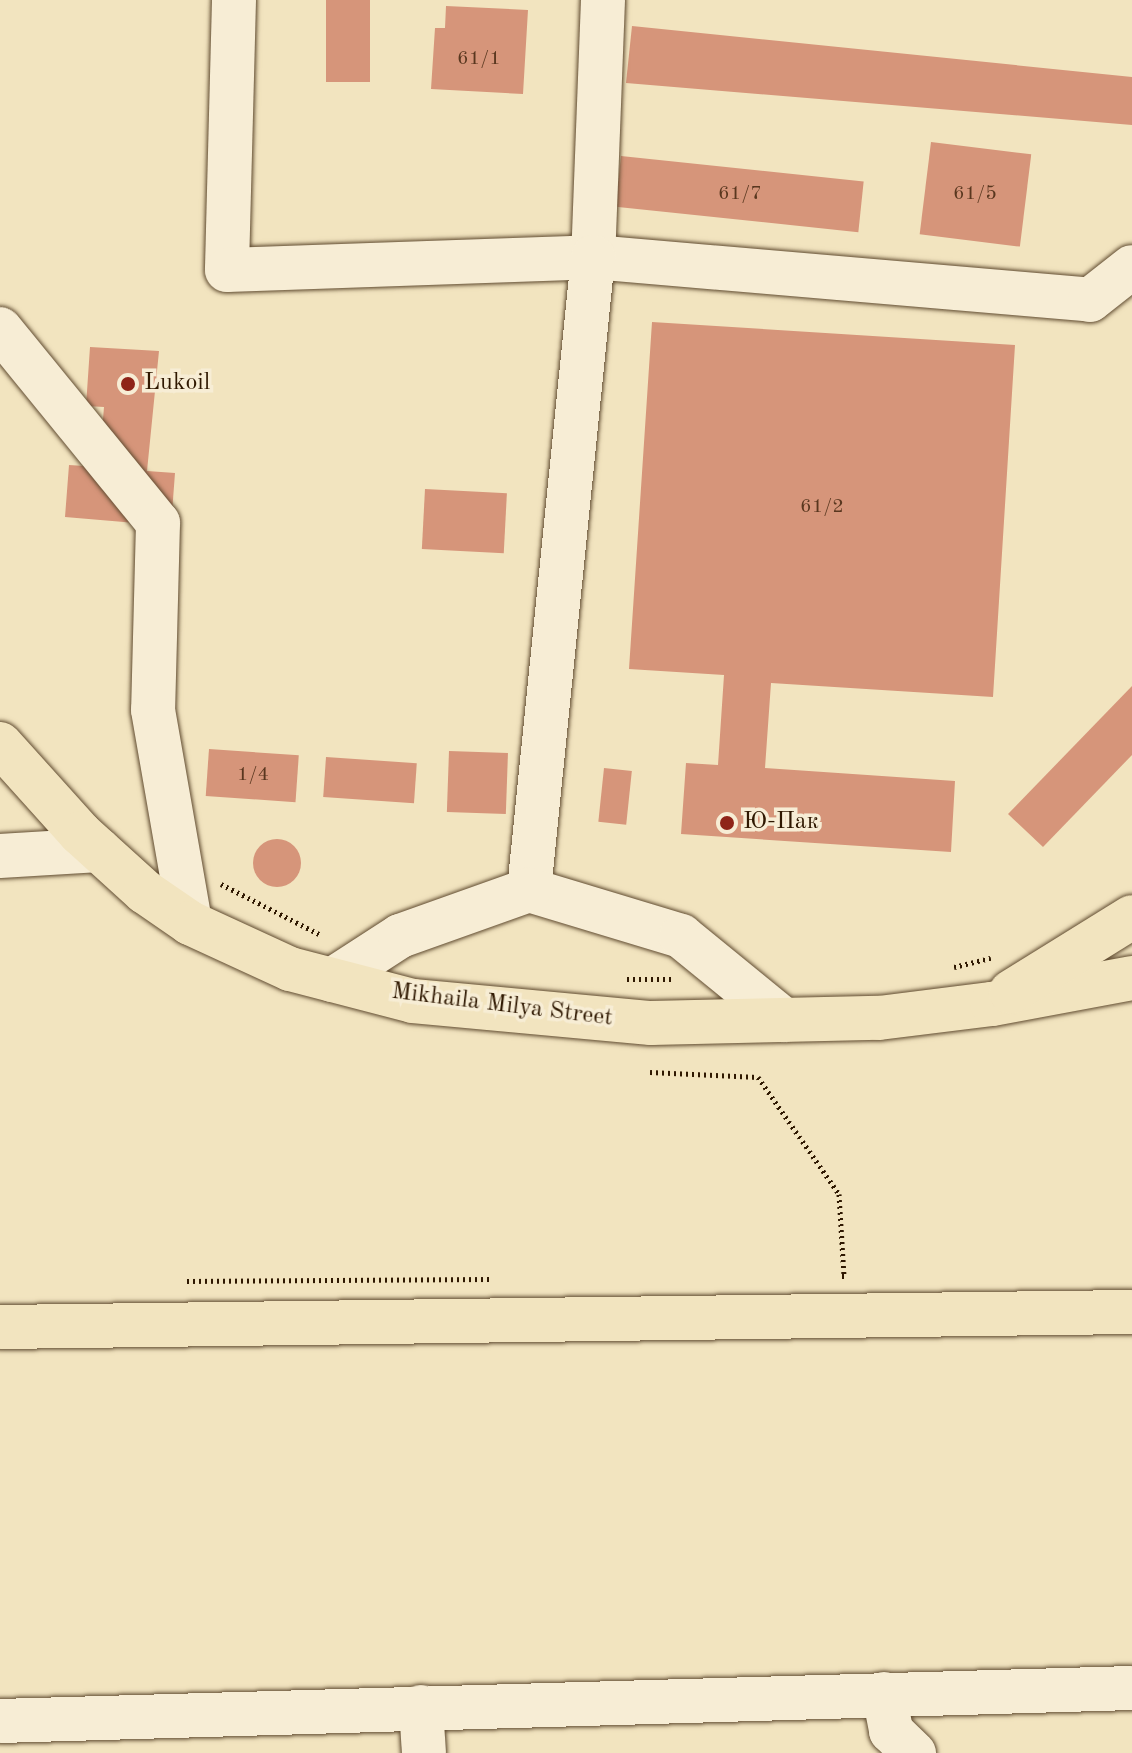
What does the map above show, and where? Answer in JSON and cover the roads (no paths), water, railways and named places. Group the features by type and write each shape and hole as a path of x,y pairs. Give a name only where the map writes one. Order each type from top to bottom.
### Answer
{"main road":[{"name":"Mikhaila Milya Street","path":"0,744 99,850 190,923 290,969 413,1001 619,1020 879,1018 992,1004 1132,978"},
{"name":"Mikhaila Milya Street","path":"992,1004 1132,917"},
{"path":"0,1327 188,1302 1132,1312"}],"lane":[{"path":"234,0 227,270 593,257 1090,300 1132,267"},
{"path":"529,890 593,257 603,0"},
{"path":"0,329 158,523 153,710 190,923"},
{"path":"0,856 99,850"},
{"path":"332,980 400,936 529,890 681,936 784,1020"},
{"path":"0,1721 1132,1688"},
{"path":"884,1694 891,1731 914,1753"},
{"path":"421,1707 424,1753"}],"place":[{"name":"Lukoil","path":"128,384"},
{"name":"Ю-Пак","path":"727,823"}]}
